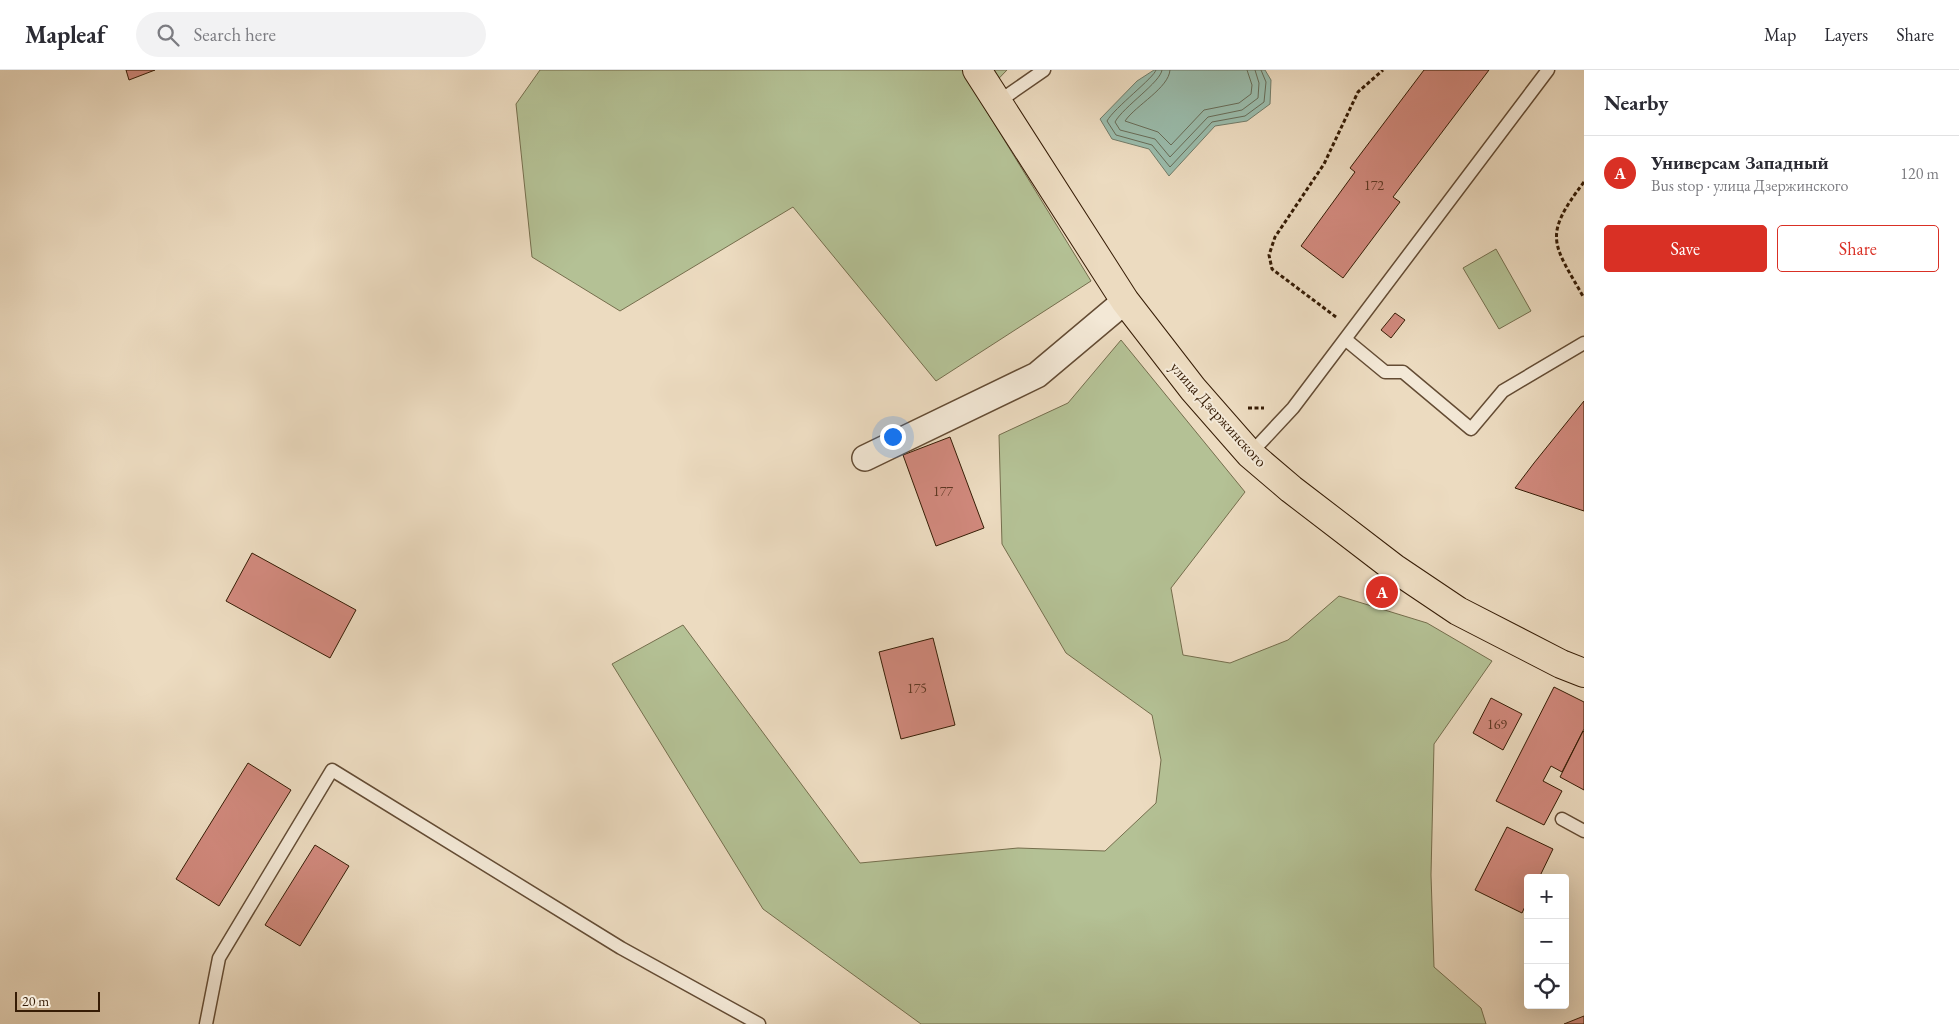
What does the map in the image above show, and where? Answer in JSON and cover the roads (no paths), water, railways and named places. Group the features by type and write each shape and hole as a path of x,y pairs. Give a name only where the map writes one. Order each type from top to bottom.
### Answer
{"main road":[{"name":"улица Дзержинского","path":"977,70 1125,302 1193,388 1250,454 1291,489 1380,557 1450,605 1561,664 1584,673"}],"street":[{"path":"865,458 1037,375 1125,302"}],"lane":[{"path":"998,102 1044,70"},
{"path":"1250,454 1293,408 1548,70"},
{"path":"1345,339 1385,372 1403,372 1471,429 1503,391 1584,343"},
{"path":"206,1024 219,958 332,770 621,948 759,1024"},
{"path":"1562,819 1584,831"}],"water":[{"path":"1154,70 1265,70 1271,80 1270,104 1247,121 1215,126 1169,176 1149,149 1112,139 1100,119 1137,81"}],"place":[{"name":"Универсам Западный","path":"1382,592"}]}
